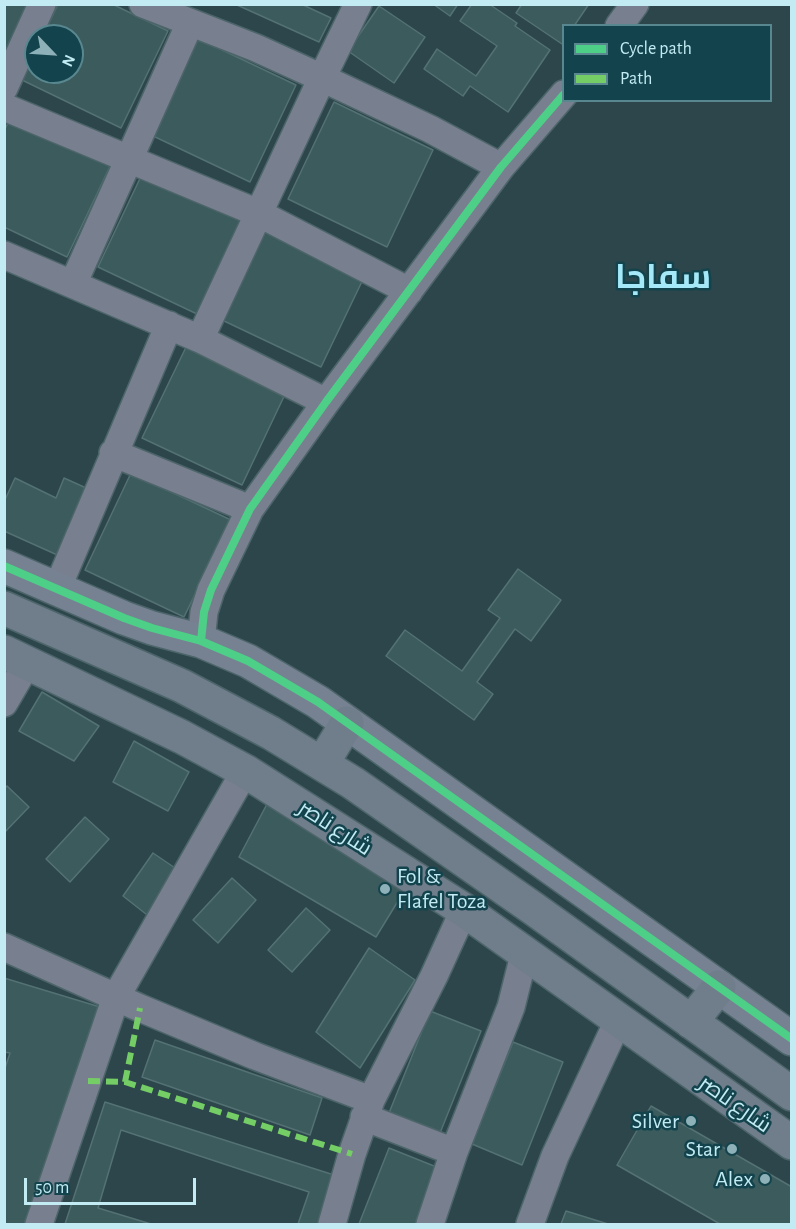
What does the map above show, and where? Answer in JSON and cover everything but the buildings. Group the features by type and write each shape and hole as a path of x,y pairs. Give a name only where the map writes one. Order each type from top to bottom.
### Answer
{"main road":[{"name":"شارع ناصر","path":"4,608 182,686 271,733 322,764 402,816 792,1094"},
{"name":"شارع ناصر","path":"16,657 182,737 245,771 464,910 524,955 792,1143"},
{"path":"322,764 347,723"},
{"path":"691,1022 719,987"}],"street":[{"path":"4,88 42,4"},
{"path":"143,4 256,48 322,78 430,129 501,167"},
{"path":"200,339 358,4"},
{"path":"620,24 635,4"},
{"path":"73,284 190,23"},
{"path":"201,641 204,612 211,590 250,509 326,402 501,167 562,96"},
{"path":"4,107 258,213 409,291"},
{"path":"4,255 200,339 326,402"},
{"path":"57,589 169,325"},
{"path":"113,453 250,509"},
{"path":"4,566 152,628 201,641 248,662 318,702 792,1039"},
{"path":"4,703 16,657"},
{"path":"39,1224 116,997 245,771"},
{"path":"332,1224 368,1108 464,910"},
{"path":"4,947 255,1056 368,1108 454,1152"},
{"path":"430,1224 454,1152 511,1007 524,955"},
{"path":"530,1224 555,1156 618,1021"}],"marked path":[{"path":"125,1082 140,1008"},
{"path":"88,1081 125,1082 352,1154"}],"cycle path":[{"path":"201,641 204,612 211,590 250,509 326,402 501,167 562,96"},
{"path":"4,566 124,618 201,641 248,661 318,702 792,1039"}],"place":[{"name":"Fol & Flafel Toza","path":"385,889"},
{"name":"Silver","path":"691,1121"},
{"name":"Star","path":"732,1149"},
{"name":"Alex","path":"765,1179"}],"district":[{"name":"سفاجا","path":"663,278"}]}
